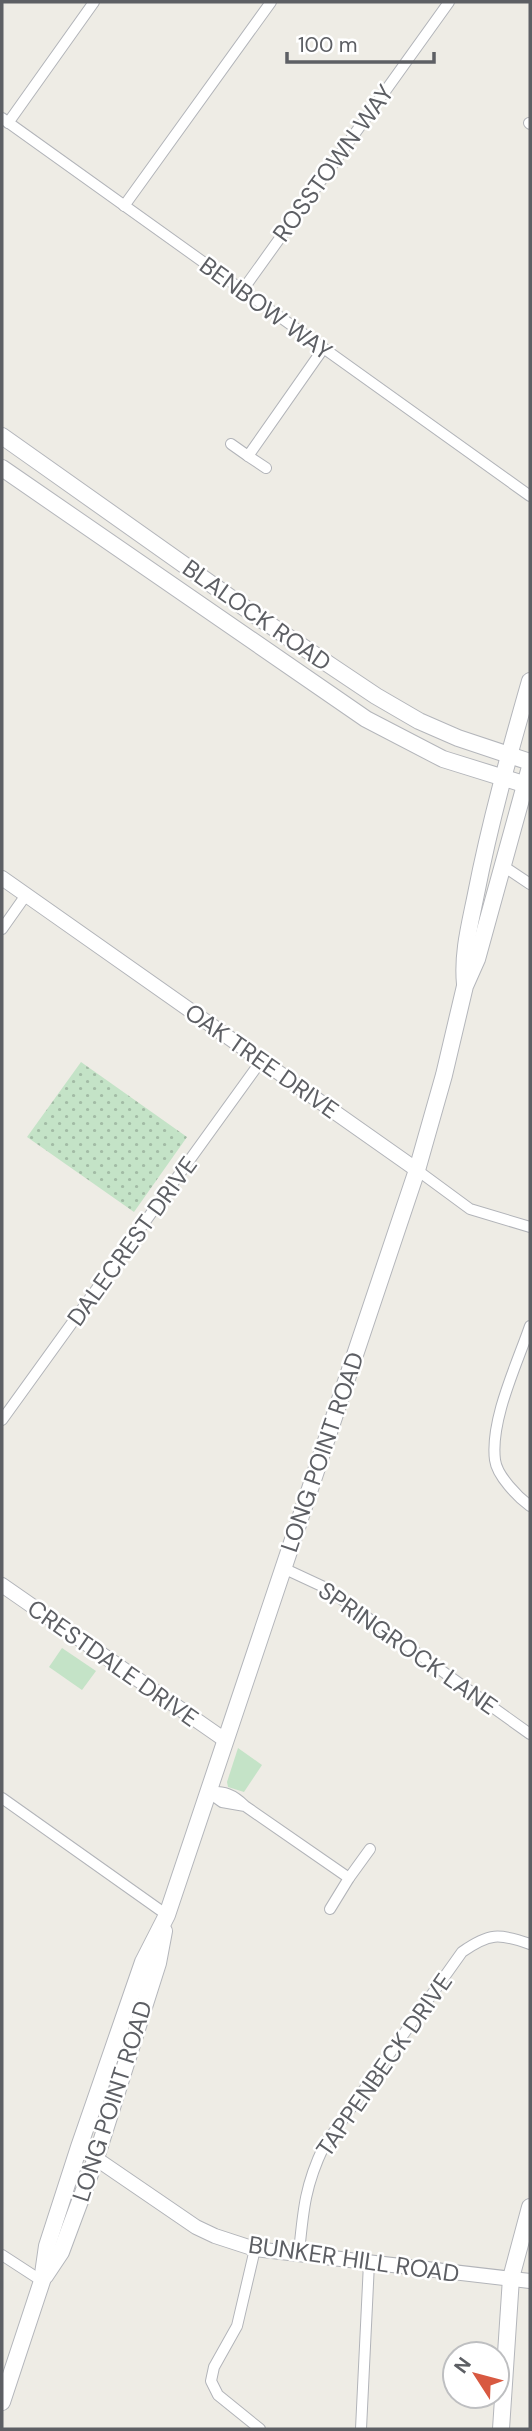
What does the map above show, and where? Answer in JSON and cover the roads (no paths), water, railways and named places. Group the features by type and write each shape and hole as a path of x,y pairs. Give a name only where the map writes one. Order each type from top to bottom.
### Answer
{"main road":[{"name":"BLALOCK ROAD","path":"2,436 360,686 418,721 457,738 530,762"},
{"path":"5,470 22,450"},
{"name":"BLALOCK ROAD","path":"5,470 366,719 443,759 528,786"},
{"path":"137,562 147,539"},
{"path":"243,636 257,616"},
{"name":"LONG POINT ROAD","path":"465,986 463,961 482,860 530,681"},
{"path":"346,706 360,686"},
{"name":"LONG POINT ROAD","path":"42,2281 61,2252 96,2158 158,1962 167,1915 417,1170 444,1075 465,986 477,959 528,786 530,767"},
{"name":"LONG POINT ROAD","path":"2,2402 42,2281 47,2246 79,2147 143,1962 167,1915"},
{"path":"501,2429 512,2278 530,2207"}],"street":[{"path":"5,120 94,2"},
{"path":"124,206 271,2"},
{"name":"ROSSTOWN WAY","path":"242,291 449,2"},
{"name":"BENBOW WAY","path":"5,120 530,496"},
{"path":"248,456 323,349"},
{"path":"231,444 266,468"},
{"path":"503,866 530,884"},
{"name":"OAK TREE DRIVE","path":"2,878 470,1209 530,1227"},
{"path":"2,929 26,895"},
{"name":"DALECREST DRIVE","path":"2,1420 261,1061"},
{"path":"530,1326 498,1417 495,1462 515,1495 530,1506"},
{"name":"SPRINGROCK LANE","path":"283,1568 326,1588 530,1734"},
{"name":"CRESTDALE DRIVE","path":"2,1586 225,1740"},
{"path":"208,1792 221,1791 236,1797 244,1806 349,1878"},
{"path":"2,1798 167,1915"},
{"path":"330,1909 370,1849"},
{"name":"TAPPENBECK DRIVE","path":"299,2253 304,2200 312,2171 324,2146 462,1952 481,1938 507,1936 530,1944"},
{"name":"BUNKER HILL ROAD","path":"79,2147 197,2227 255,2249 530,2281"},
{"path":"255,2249 237,2326 214,2367 211,2381 218,2395 260,2429"},
{"path":"2,2255 42,2281"},
{"path":"361,2429 369,2263"}]}
